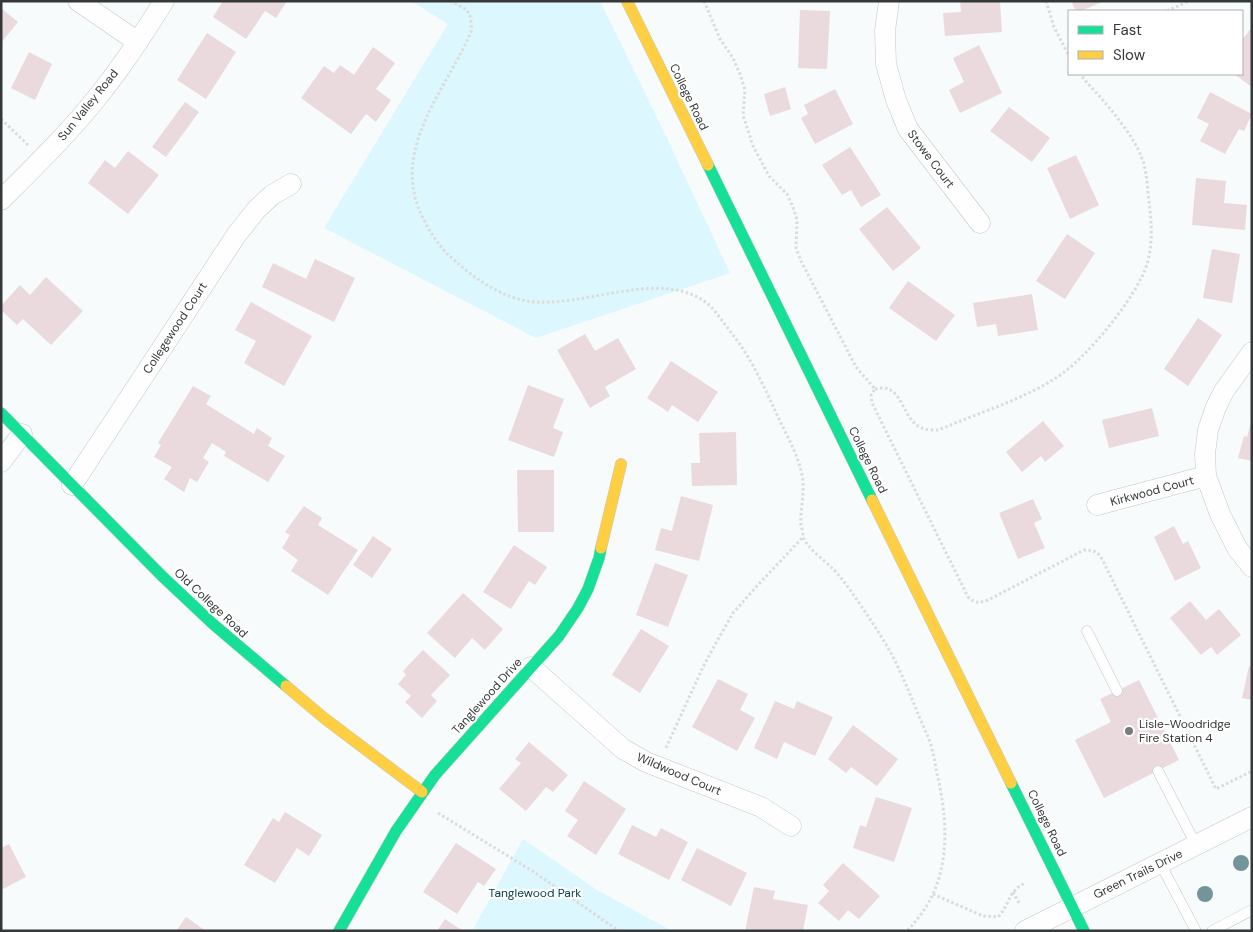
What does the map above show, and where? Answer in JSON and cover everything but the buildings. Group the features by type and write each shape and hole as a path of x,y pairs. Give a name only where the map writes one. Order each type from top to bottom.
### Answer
{"street":[{"path":"78,1 138,42"},
{"name":"Sun Valley Road","path":"1,200 42,159 96,99 138,42 164,1"},
{"name":"College Road","path":"626,1 1084,931"},
{"name":"Stowe Court","path":"889,1 885,31 886,64 896,100 908,130 980,223"},
{"name":"Collegewood Court","path":"72,485 237,234 257,208 272,195 291,184"},
{"path":"1252,352 1224,391 1216,407 1208,430 1205,454 1206,476 1220,514 1237,548 1252,567"},
{"name":"Old College Road","path":"1,413 162,576 213,624 419,796"},
{"path":"1,462 22,434"},
{"name":"Tanglewood Drive","path":"339,931 379,860 419,796 435,775 559,636 578,608 588,589 599,558 622,464"},
{"name":"Kirkwood Court","path":"1097,505 1206,476"},
{"name":"Wildwood Court","path":"531,667 623,749 646,762 761,807 791,826"},
{"name":"Green Trails Drive","path":"1025,931 1252,817"}],"lane":[{"path":"1087,632 1117,691"},
{"path":"1158,771 1196,845"},
{"path":"1160,863 1196,931"},
{"path":"1212,931 1252,911"}],"path":[{"path":"450,1 465,8 470,13 471,32 425,120 417,142 411,177 418,208 432,235 450,257 480,281 496,290 518,299 538,302 583,299 610,293 654,288 672,289 691,294 708,304 739,344 761,381 800,466 803,482 801,517 803,537 815,554 845,582 874,625 892,656 931,746 944,808 944,853 933,894 917,920 907,931"},
{"path":"704,1 720,39 733,58 740,74 745,90 743,115 753,146 769,176 787,194 793,206 797,220 796,248 801,261 856,367 875,389"},
{"path":"1046,1 1054,26 1068,54"},
{"path":"1170,10 1189,1"},
{"path":"1081,75 1102,99 1132,139 1141,154 1145,168 1152,222 1151,248 1147,266 1134,292 1099,338 1073,366 1039,388 1014,399 936,430 919,427 913,423 902,401 892,391 882,387 875,389 872,395 872,403 968,598 973,602 980,603 1084,550 1097,552 1216,789 1252,771"},
{"path":"1,119 42,159"},
{"path":"658,766 703,668 733,613 803,537"},
{"path":"419,796 619,931"},
{"path":"933,894 983,916 998,917 1004,911 1008,898 1017,886 1025,883"},
{"path":"1013,892 1019,903"}],"green space":[{"path":"411,1 600,1 730,273 536,338 324,228 448,24"},
{"name":"Tanglewood Park","path":"523,839 597,890 672,931 472,931"}],"traffic: fast":[{"path":"708,165 872,500"},
{"path":"1,413 162,576 213,624 286,686"},
{"path":"339,931 396,831 435,775 559,636 588,589 601,548"},
{"path":"1011,783 1084,931"}],"traffic: slow":[{"path":"627,1 708,165"},
{"path":"601,548 621,464"},
{"path":"872,500 1011,783"},
{"path":"286,686 324,718 422,792"}],"place":[{"name":"Lisle-Woodridge Fire Station 4","path":"1129,731"}]}
